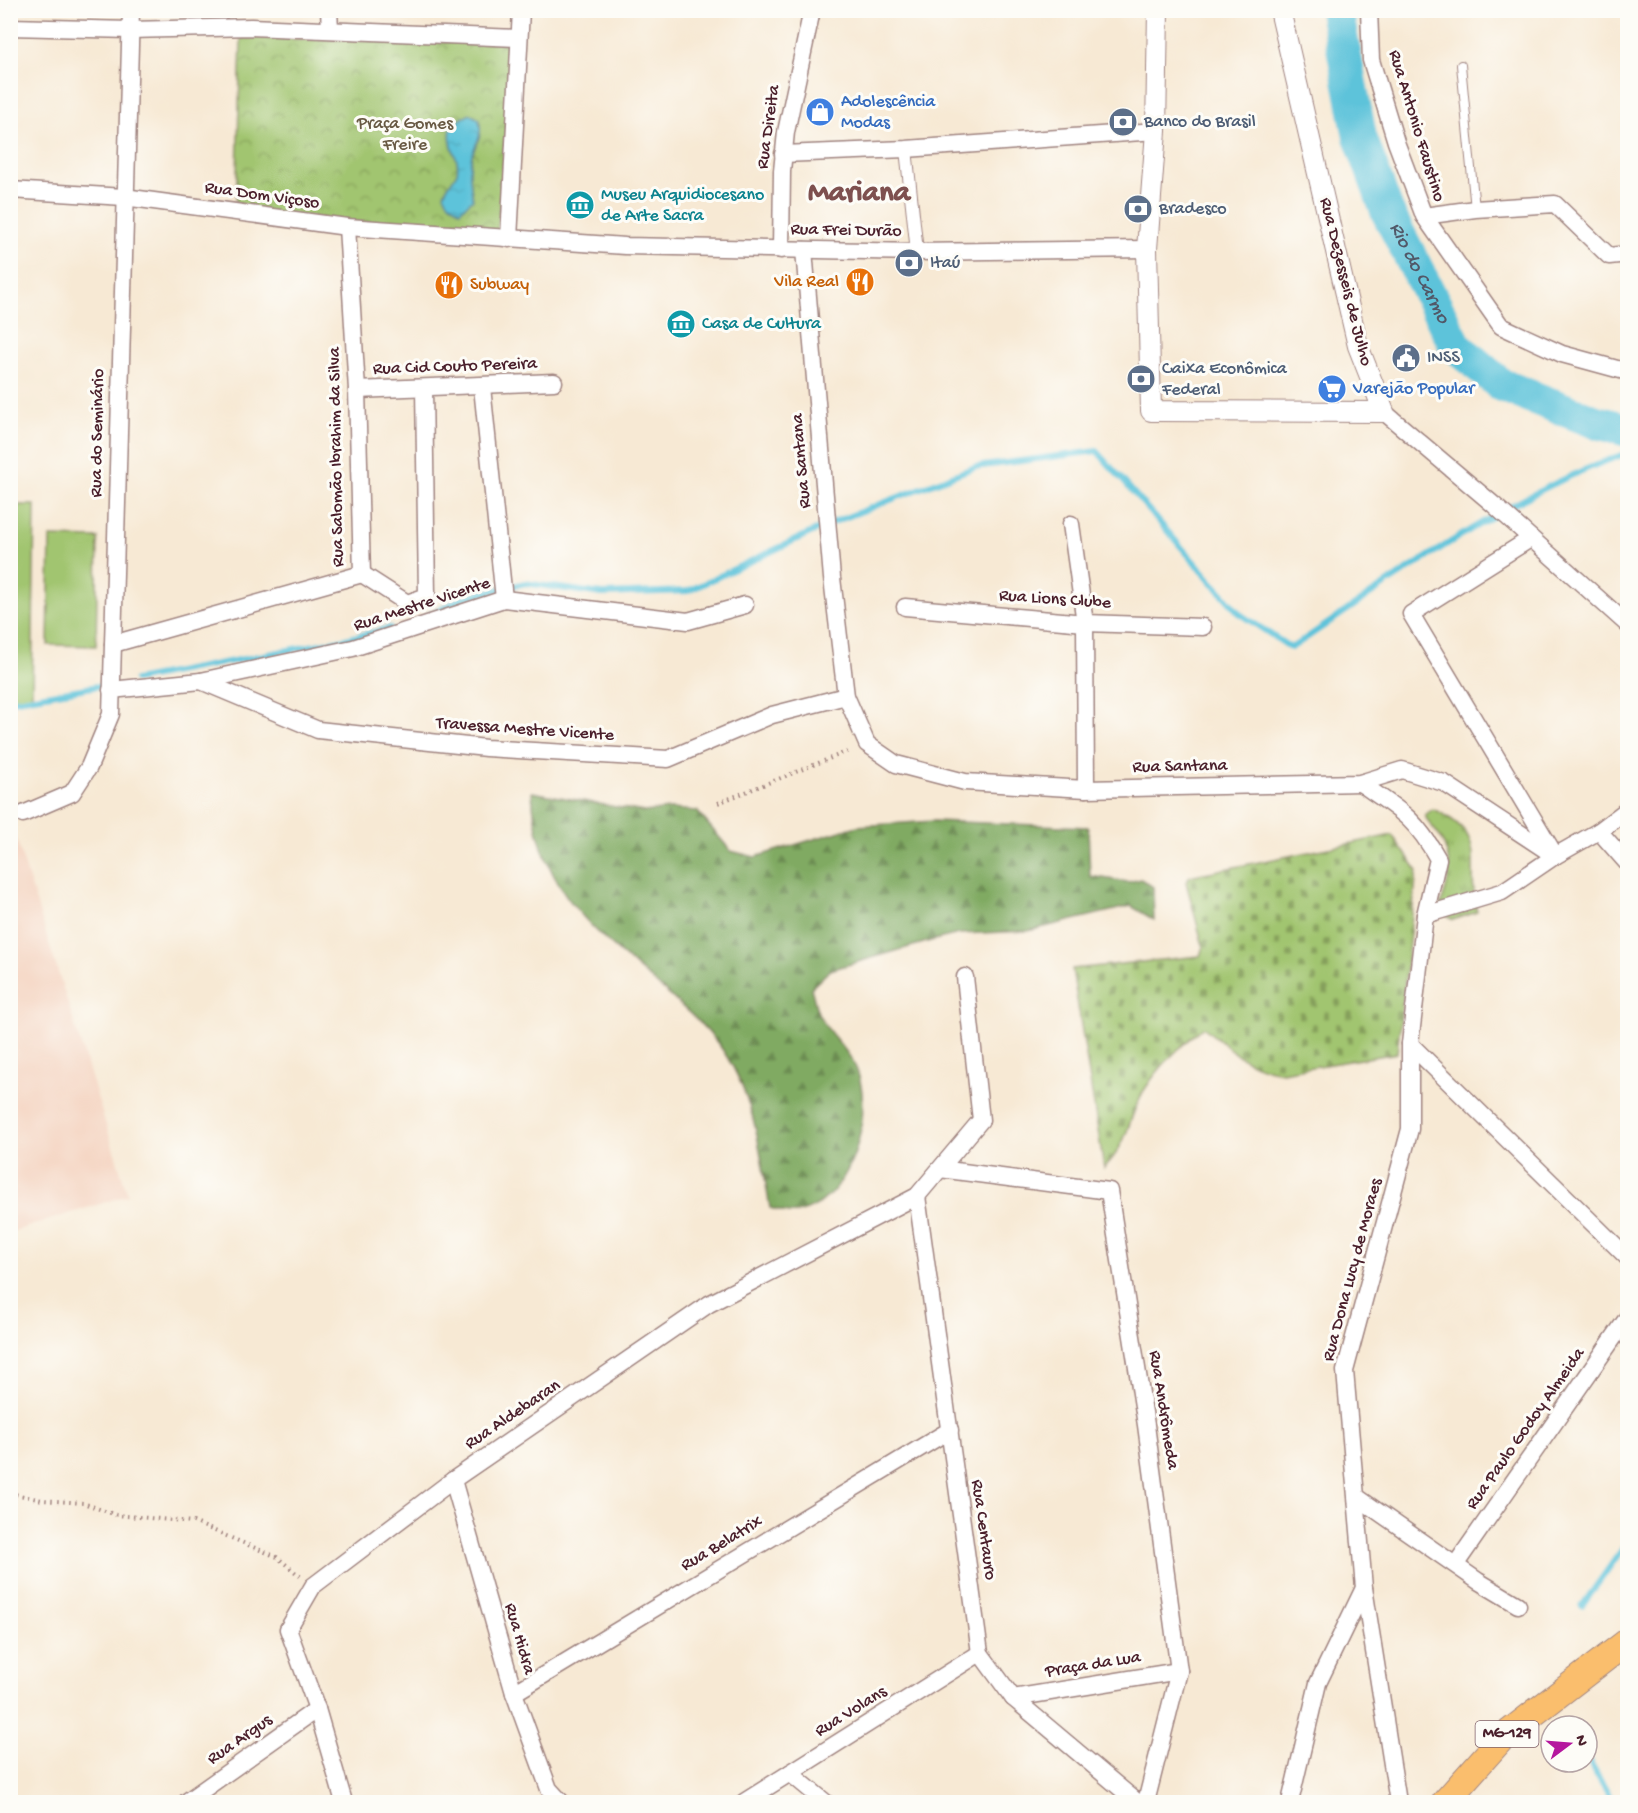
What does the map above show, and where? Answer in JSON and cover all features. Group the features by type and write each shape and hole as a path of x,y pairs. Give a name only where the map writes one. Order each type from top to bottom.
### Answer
{"main road":[{"name":"MG-129","path":"1445,1803 1503,1737 1628,1641"}],"street":[{"name":"Rua do Seminário","path":"23,814 72,793 89,767 111,714 130,10"},
{"path":"329,10 330,29"},
{"path":"509,239 521,10"},
{"name":"Rua Direita","path":"781,250 783,154 788,113 812,10"},
{"path":"1158,10 1156,131 1147,249 1151,411 1384,412"},
{"name":"Rua Dezesseis de Julho","path":"1280,10 1358,346 1384,412 1494,505 1628,625"},
{"name":"Rua Antonio Faustino","path":"1369,10 1371,60 1396,142 1424,216 1501,326 1562,354 1628,372"},
{"path":"10,27 130,30 251,27 518,38"},
{"path":"783,154 1156,131"},
{"path":"906,148 917,252"},
{"name":"Rua Dom Viçoso","path":"10,190 124,197 347,227 509,239"},
{"path":"1424,216 1475,209 1555,204 1609,255 1628,254"},
{"name":"Rua Salomão Ibrahim da Silva","path":"112,644 362,574 357,390 347,227"},
{"name":"Rua Frei Durão","path":"509,239 686,249 917,252 1147,249"},
{"name":"Rua Santana","path":"804,250 832,578 846,696 867,744 896,764 965,782 1086,789 1360,783 1402,770 1444,783 1555,856"},
{"name":"Rua Cid Couto Pereira","path":"357,390 482,387 554,382"},
{"path":"482,387 504,599"},
{"path":"362,574 407,603 427,596 424,388"},
{"path":"1071,524 1084,623 1086,789"},
{"path":"1530,539 1411,614 1555,856"},
{"name":"Rua Mestre Vicente","path":"111,690 201,681 354,648 504,599 688,621 745,605"},
{"name":"Rua Lions Clube","path":"905,607 1084,623 1203,627"},
{"name":"Travessa Mestre Vicente","path":"201,681 318,730 486,748 668,759 772,715 846,696"},
{"name":"Rua Dona Lucy de Moraes","path":"1360,783 1413,820 1423,832 1437,859 1425,915 1410,1044 1410,1129 1345,1371 1364,1588 1398,1803"},
{"path":"1425,915 1502,892 1555,856 1599,831 1628,808"},
{"path":"1599,831 1628,864"},
{"name":"Rua Aldebaran","path":"344,1803 317,1709 288,1629 313,1586 453,1480 709,1305 918,1197 981,1120 965,977"},
{"path":"1410,1044 1628,1258"},
{"name":"Rua Andrômeda","path":"940,1169 1109,1191 1146,1425 1179,1671 1146,1803"},
{"name":"Rua Centauro","path":"918,1197 980,1653 1012,1698 1137,1803"},
{"name":"Rua Paulo Godoy Almeida","path":"1456,1564 1628,1317"},
{"name":"Rua Belatrix","path":"514,1693 950,1430"},
{"name":"Rua Hidra","path":"453,1480 514,1693 549,1789 561,1803"},
{"path":"1357,1497 1518,1605"},
{"path":"1290,1803 1318,1683 1364,1588"},
{"name":"Rua Volans","path":"744,1803 980,1653"},
{"name":"Praça da Lua","path":"1012,1698 1179,1671"},
{"name":"Rua Argus","path":"186,1803 317,1709"},
{"path":"790,1773 825,1803"}],"lane":[{"path":"1461,64 1475,209"}],"path":[{"path":"718,803 867,744"},
{"path":"10,1493 42,1500 84,1503 116,1515 194,1522 277,1557 313,1586"}],"shaded area":[{"path":"10,819 128,1195 11,1232 10,1232"}],"green space":[{"name":"Praça Gomes Freire","path":"241,38 513,43 497,239 236,208"},
{"path":"11,505 35,505 32,699 11,698"},
{"path":"50,537 98,538 96,646 48,645"},
{"path":"532,792 644,812 670,809 697,811 731,851 755,857 857,826 934,821 1088,827 1090,876 1128,882 1141,879 1153,887 1154,920 1131,906 1028,931 959,934 830,970 811,988 816,1009 824,1024 857,1070 863,1099 859,1140 843,1178 830,1194 815,1206 797,1213 787,1213 770,1208 755,1127 735,1070 712,1036 617,950 575,908 558,884 545,857 536,827"},
{"path":"1433,809 1452,819 1463,830 1470,840 1473,852 1477,912 1453,920 1438,910 1445,892 1449,865 1445,846 1425,815"},
{"path":"1392,835 1417,870 1397,1053 1282,1072 1269,1070 1248,1061 1203,1027 1171,1056 1151,1080 1139,1099 1124,1139 1104,1168 1072,969 1200,956 1203,946 1186,882 1190,876"}],"water":[{"path":"470,114 479,119 480,130 470,166 473,199 460,211 448,202 444,194 456,175 458,166 450,132 452,124"}],"waterway":[{"name":"Rio do Carmo","path":"1336,10 1360,137 1387,211 1456,346 1501,385 1596,422 1628,430"},
{"path":"425,617 463,598 525,583 602,594 688,591 829,524 975,467 1097,451 1240,614 1291,648 1413,566 1497,514 1583,470 1628,453"},
{"path":"135,680 346,639 390,628"},
{"path":"10,701 110,684"},
{"path":"1582,1606 1628,1541"},
{"path":"1596,1774 1613,1802"}],"place":[{"name":"Adolescência Modas","path":"820,112"},
{"name":"Banco do Brasil","path":"1123,122"},
{"name":"Museu Arquidiocesano de Arte Sacra","path":"580,205"},
{"name":"Bradesco","path":"1138,209"},
{"name":"Itaú","path":"909,263"},
{"name":"Vila Real","path":"860,282"},
{"name":"Subway","path":"449,285"},
{"name":"Casa de Cultura","path":"681,324"},
{"name":"INSS","path":"1406,358"},
{"name":"Caixa Econômica Federal","path":"1141,379"},
{"name":"Varejão Popular","path":"1332,389"}],"district":[{"name":"Mariana","path":"859,194"}]}
